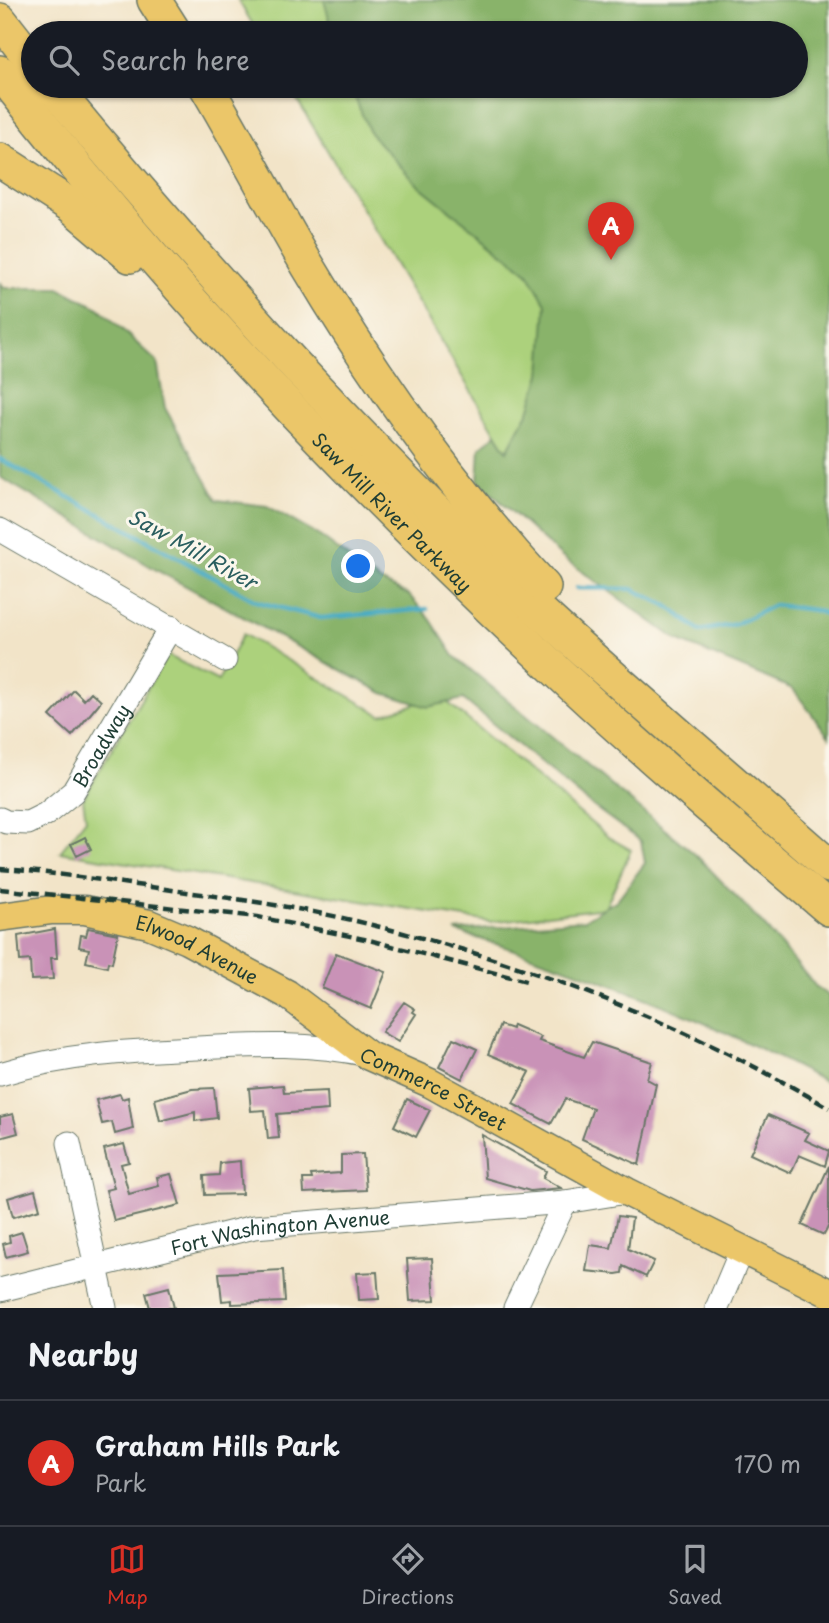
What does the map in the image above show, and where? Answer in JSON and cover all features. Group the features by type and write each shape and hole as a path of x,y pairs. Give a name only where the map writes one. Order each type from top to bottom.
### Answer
{"highway":[{"path":"153,0 167,21"},
{"path":"0,20 21,47"},
{"name":"Saw Mill River Parkway","path":"0,72 21,98"},
{"name":"Saw Mill River Parkway","path":"21,98 89,181 245,358 427,547 604,714 829,909"},
{"name":"Saw Mill River Parkway","path":"62,98 210,271 332,404 531,603 829,866"},
{"path":"213,98 314,276 398,404 497,534 576,622 629,689"},
{"path":"0,160 62,199 117,244 234,368 427,547"}],"main road":[{"name":"Elwood Avenue","path":"0,917 52,910 85,910 149,924 187,940 287,994 369,1056"},
{"name":"Commerce Street","path":"369,1056 430,1083 627,1192 829,1293"}],"street":[{"path":"0,530 225,660"},
{"name":"Broadway","path":"0,819 6,822 28,822 46,814 73,792 171,627"},
{"name":"Commerce Street","path":"0,1074 50,1059 152,1050 282,1044 369,1056"},
{"path":"69,1143 105,1308"},
{"name":"Fort Washington Avenue","path":"0,1290 254,1227 565,1202 627,1192"},
{"path":"515,1308 565,1202"},
{"path":"717,1308 741,1251"}],"green space":[{"path":"238,0 829,0 829,574 538,504 296,98 808,98 808,21 251,21"},
{"path":"324,0 829,0 829,737 793,689 677,640 562,557 478,481 480,448 496,434 507,451 529,411 541,374 546,304 528,273 417,184 370,133 355,98 808,98 808,21 330,21"},
{"path":"0,283 4,288 59,288 99,308 157,362 165,408 217,500 267,506 321,537 380,581 409,595 431,620 454,656 696,855 761,922 817,988 829,996 829,1084 738,1038 646,998 455,931 584,920 617,900 645,863 641,841 590,804 463,699 428,707 383,693 158,571 0,477"},
{"path":"243,634 381,715 440,696 608,837 631,850 605,908 490,922 60,852 86,819 83,799 167,655 218,681"}],"building":[{"path":"74,690 84,700 91,692 101,701 72,736 50,716"},
{"path":"85,837 91,849 77,856 71,844"},
{"path":"88,928 118,934 112,963 108,962 107,967 86,962 89,949 79,947 81,935 86,936"},
{"path":"55,929 57,958 51,958 53,979 31,980 30,960 20,961 18,936"},
{"path":"336,953 386,972 371,1009 322,988"},
{"path":"404,1002 415,1009 413,1012 416,1014 398,1042 382,1032"},
{"path":"500,1025 512,1029 513,1025 541,1037 539,1041 584,1057 592,1042 652,1062 647,1079 656,1084 639,1165 582,1139 593,1108 565,1099 551,1124 513,1104 530,1072 488,1054"},
{"path":"453,1038 477,1049 462,1079 439,1067"},
{"path":"283,1085 284,1093 327,1091 328,1110 277,1114 279,1138 268,1139 265,1110 251,1111 249,1088"},
{"path":"214,1088 217,1118 195,1121 195,1112 160,1121 155,1099 192,1089"},
{"path":"120,1094 122,1099 128,1097 133,1129 115,1134 112,1122 102,1124 96,1100"},
{"path":"407,1099 430,1110 416,1137 394,1126"},
{"path":"13,1114 18,1133 0,1138 0,1117"},
{"path":"768,1115 809,1133 805,1140 829,1151 825,1166 799,1155 791,1173 750,1154"},
{"path":"482,1135 546,1171 543,1178 561,1188 530,1191 485,1178"},
{"path":"124,1144 129,1162 121,1164 129,1194 159,1186 157,1177 171,1174 180,1205 114,1221 106,1190 114,1188 104,1149"},
{"path":"363,1154 366,1190 304,1193 303,1179 312,1179 311,1175 341,1173 341,1155"},
{"path":"240,1161 242,1194 205,1195 204,1176 219,1175 220,1163"},
{"path":"829,1166 829,1225 824,1235 802,1225"},
{"path":"35,1190 40,1209 13,1217 8,1198"},
{"path":"618,1216 632,1218 628,1249 654,1261 646,1277 623,1266 622,1273 616,1274 586,1271 590,1245 611,1248"},
{"path":"22,1232 28,1251 6,1257 3,1244 10,1242 9,1236"},
{"path":"432,1258 435,1300 410,1301 407,1259"},
{"path":"283,1270 285,1302 232,1304 232,1300 222,1301 219,1273"},
{"path":"377,1272 379,1299 359,1300 357,1273"},
{"path":"169,1287 174,1308 150,1308 146,1293"}],"waterway":[{"name":"Saw Mill River","path":"0,459 258,602 321,618 427,609"},
{"name":"Saw Mill River","path":"577,588 632,589 666,605 700,631 736,624 774,605 814,610 829,615"}],"railway":[{"path":"0,869 79,877 319,913 491,958 607,1000 664,1024 720,1050 829,1108"},
{"path":"0,889 258,917 369,940 530,982"}],"place":[{"name":"Graham Hills Park","path":"611,260"}]}
